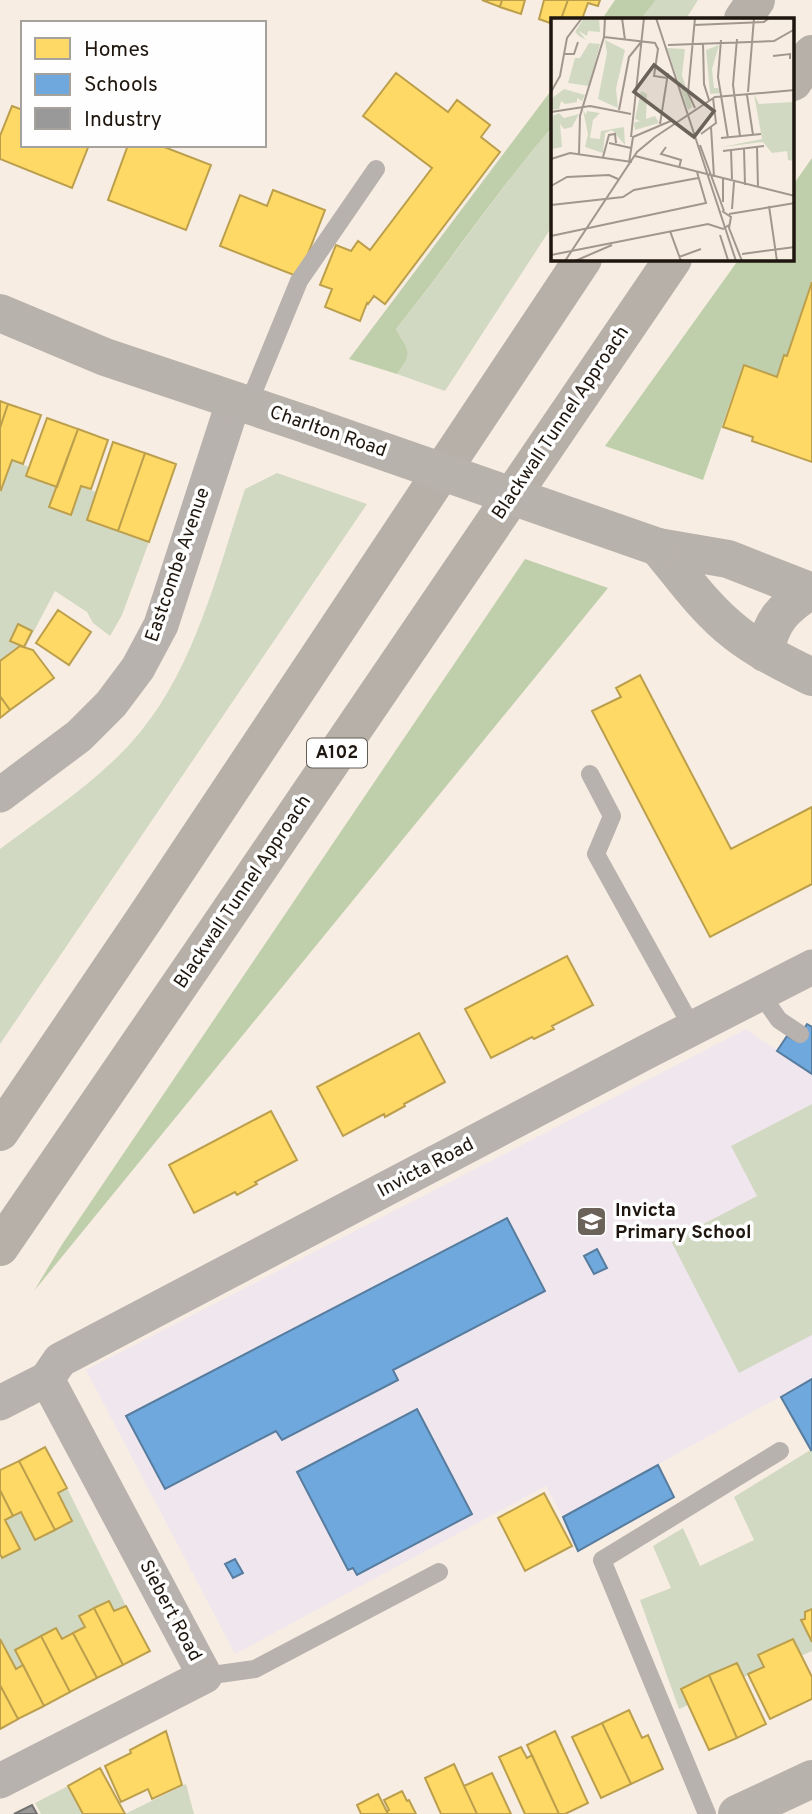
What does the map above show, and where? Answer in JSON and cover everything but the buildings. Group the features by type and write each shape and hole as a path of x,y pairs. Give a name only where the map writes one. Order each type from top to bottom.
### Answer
{"highway":[{"path":"794,81 812,54"},
{"path":"0,1132 138,930 582,261"},
{"name":"Blackwall Tunnel Approach","path":"0,1247 672,261"}],"main road":[{"name":"Charlton Road","path":"0,313 106,357 659,547 728,559 811,591"},
{"path":"659,547 706,606 736,634 765,653 812,677"},
{"path":"765,653 769,634 779,617 791,603 811,591"},
{"path":"737,1814 812,1779"}],"street":[{"name":"Eastcombe Avenue","path":"0,795 79,736 111,704 138,668 161,625 241,402"},
{"name":"Invicta Road","path":"0,1403 47,1379 60,1360 812,967"},
{"name":"Siebert Road","path":"0,1781 205,1676 47,1379"}],"lane":[{"path":"241,402 299,281 376,169"},
{"path":"590,774 612,816 596,854 693,1029"},
{"path":"761,994 779,1020 800,1034"},
{"path":"707,1814 602,1560 780,1451"},
{"path":"205,1676 255,1669 439,1572"}],"shaded area":[{"name":"Invicta Primary School","path":"746,1029 812,1074 812,1379 563,1517 546,1486 235,1654 86,1370"}],"green space":[{"path":"615,0 656,0 642,18 603,18"},
{"path":"656,0 698,0 687,18 642,18"},
{"path":"551,91 551,128 396,329 407,352 397,374 349,359"},
{"path":"551,128 551,228 445,391 397,374 407,352 396,329"},
{"path":"812,158 812,282 787,356 777,377 743,366 703,480 605,446 738,261 794,261 794,184"},
{"path":"12,460 29,467 26,476 57,487 50,507 71,514 81,486 96,492 87,520 149,542 122,615 110,636 93,623 87,612 55,591 25,648 19,646 0,661 0,489"},
{"path":"277,473 367,504 0,1044 0,849 67,800 115,760 151,718 170,688 200,624 245,489"},
{"path":"525,559 608,588 34,1291 61,1246"},
{"path":"812,1104 812,1335 739,1373 671,1241 757,1196 731,1146"},
{"path":"812,1449 812,1609 806,1612 805,1619 801,1621 812,1642 812,1651 801,1656 793,1639 759,1655 764,1667 744,1677 737,1663 681,1689 688,1705 679,1709 640,1600 671,1588 653,1546 683,1528 700,1566 754,1540 734,1497"},
{"path":"67,1488 126,1606 114,1611 108,1601 80,1616 85,1627 62,1639 56,1628 15,1650 23,1665 16,1669 0,1639 0,1559 19,1549 5,1520 21,1512 35,1540 72,1521 58,1493"},
{"path":"186,1784 194,1814 125,1814"},
{"path":"68,1786 83,1814 41,1814 35,1803"}],"place":[{"name":"Invicta Primary School","path":"592,1222"}]}
